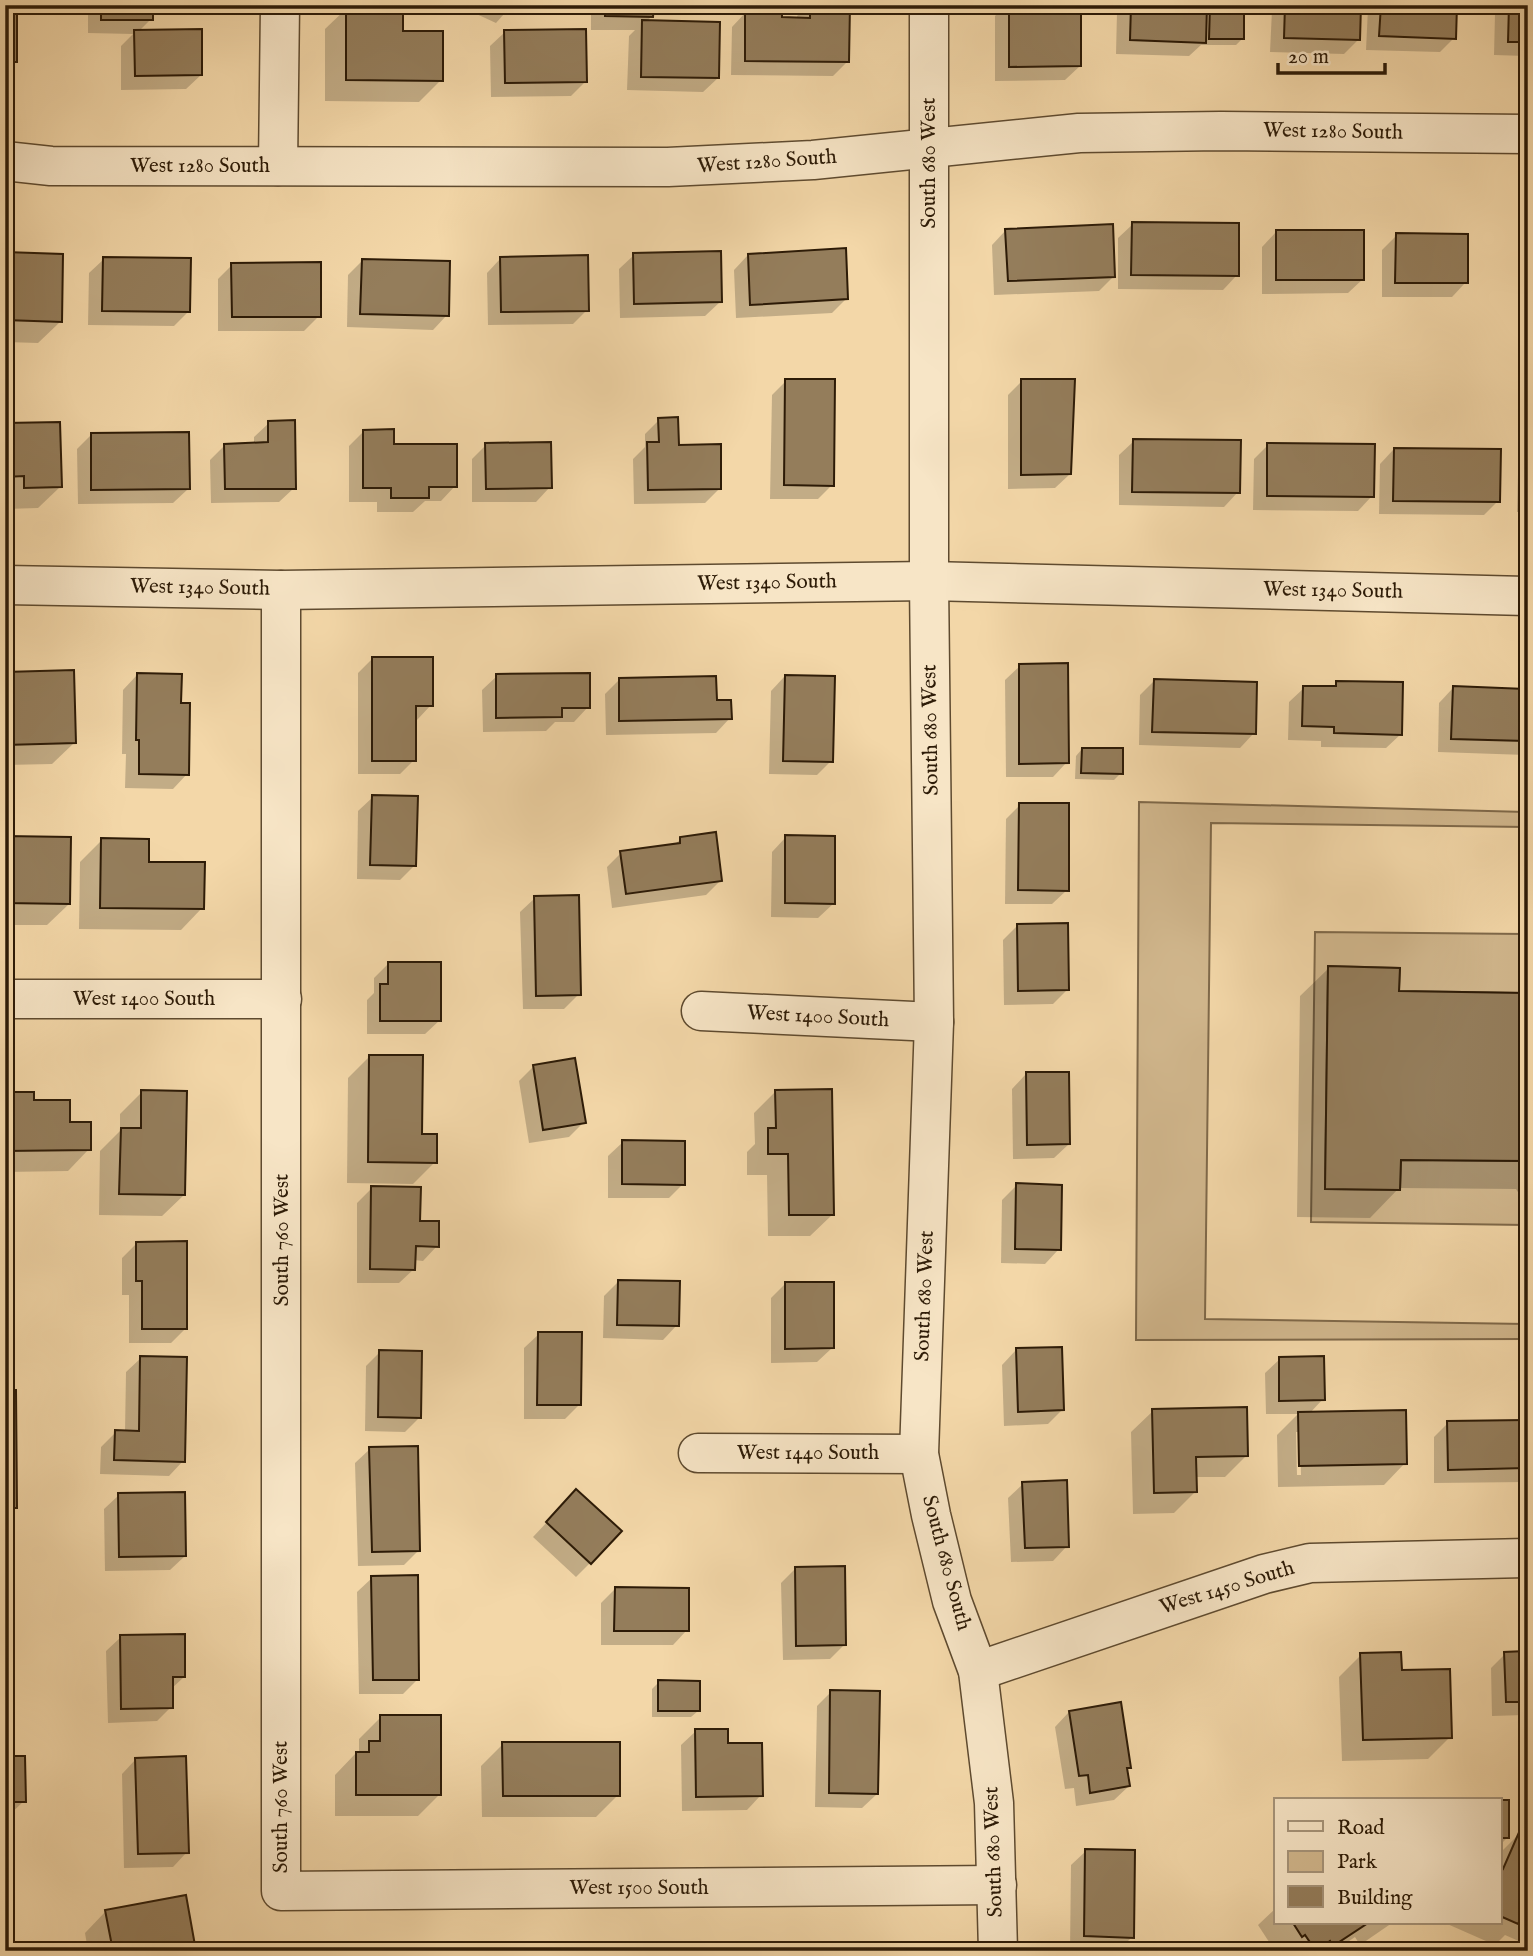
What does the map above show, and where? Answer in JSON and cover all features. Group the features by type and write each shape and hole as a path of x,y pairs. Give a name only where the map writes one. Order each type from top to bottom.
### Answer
{"street":[{"path":"278,166 280,5"},
{"name":"South 680 West","path":"919,1454 934,1023 929,581 929,5"},
{"name":"West 1280 South","path":"5,160 51,166 735,166 1080,133 1144,131 1528,134"},
{"name":"West 1340 South","path":"5,585 281,590 929,581 1528,596"},
{"name":"South 760 West","path":"281,590 281,1891"},
{"name":"West 1400 South","path":"5,999 282,999"},
{"name":"West 1400 South","path":"701,1011 934,1023"},
{"name":"West 1440 South","path":"698,1453 919,1454"},
{"name":"South 680 South","path":"919,1454 952,1601 978,1671"},
{"name":"West 1450 South","path":"978,1671 1264,1574 1310,1563 1528,1558"},
{"name":"South 680 West","path":"978,1671 994,1803 998,1951"},
{"name":"West 1500 South","path":"281,1891 997,1885"}],"green space":[{"path":"1139,802 1528,812 1528,827 1211,823 1205,1319 1528,1324 1528,1339 1136,1340"},
{"path":"1315,932 1528,934 1528,993 1399,991 1400,968 1328,966 1325,1189 1400,1190 1401,1160 1528,1161 1528,1225 1311,1222"}],"building":[{"path":"5,5 17,5 17,62 5,62"},
{"path":"101,5 153,5 153,20 101,20"},
{"path":"605,5 654,5 653,17 605,16"},
{"path":"810,5 850,5 849,62 745,61 745,11 782,11 782,17 810,18"},
{"path":"1009,5 1081,5 1081,66 1009,67"},
{"path":"1131,5 1207,5 1206,43 1130,40"},
{"path":"1210,5 1244,5 1244,39 1209,39"},
{"path":"1285,5 1361,5 1360,40 1284,38"},
{"path":"1381,5 1457,5 1456,39 1379,36"},
{"path":"1509,5 1528,5 1528,42 1508,42"},
{"path":"346,6 403,7 403,31 443,31 443,81 346,80"},
{"path":"642,20 720,22 719,78 641,77"},
{"path":"202,29 202,75 135,76 134,30"},
{"path":"586,29 587,82 505,83 504,30"},
{"path":"1132,222 1239,223 1239,276 1131,275"},
{"path":"1113,224 1115,277 1008,281 1005,229"},
{"path":"1276,230 1364,230 1364,280 1276,280"},
{"path":"1396,233 1468,234 1468,283 1395,283"},
{"path":"846,248 848,299 750,305 748,254"},
{"path":"721,251 722,302 634,304 633,253"},
{"path":"5,252 63,254 62,322 5,320"},
{"path":"588,255 589,311 501,312 500,257"},
{"path":"103,257 191,258 190,312 102,311"},
{"path":"362,259 450,261 449,316 360,314"},
{"path":"321,262 321,317 232,317 231,263"},
{"path":"785,379 835,379 834,486 784,485"},
{"path":"1021,379 1075,379 1071,474 1021,475"},
{"path":"678,417 679,445 721,444 721,489 648,490 647,442 659,442 658,418"},
{"path":"295,420 296,489 225,489 224,444 268,442 268,421"},
{"path":"60,422 62,487 24,488 24,476 5,477 5,423"},
{"path":"394,429 394,444 457,444 457,487 429,487 429,498 391,498 391,488 363,488 363,430"},
{"path":"189,432 190,489 91,490 91,433"},
{"path":"1133,439 1241,440 1240,493 1132,492"},
{"path":"551,442 552,488 486,489 485,443"},
{"path":"1267,443 1375,444 1374,497 1267,496"},
{"path":"1394,448 1501,449 1500,502 1393,501"},
{"path":"372,657 433,657 433,706 416,706 416,761 372,761"},
{"path":"1068,663 1069,763 1019,764 1019,664"},
{"path":"74,670 76,743 5,745 5,672"},
{"path":"137,673 182,674 181,703 190,703 189,775 139,774 139,740 136,740"},
{"path":"590,673 590,708 562,708 562,717 496,718 496,674"},
{"path":"785,675 835,676 833,762 783,761"},
{"path":"716,676 717,700 731,700 732,719 619,721 619,678"},
{"path":"1154,679 1257,682 1256,734 1152,732"},
{"path":"1336,681 1403,682 1402,735 1334,733 1334,727 1302,726 1303,686 1336,686"},
{"path":"1453,686 1528,689 1528,741 1451,739"},
{"path":"1082,748 1123,748 1123,774 1081,773"},
{"path":"372,795 418,796 416,866 370,865"},
{"path":"1019,803 1069,803 1069,891 1018,890"},
{"path":"716,832 722,881 626,894 620,851 680,843 680,837"},
{"path":"785,835 835,836 835,904 785,903"},
{"path":"5,836 71,837 70,904 5,903"},
{"path":"101,838 149,839 149,862 205,862 204,909 100,908"},
{"path":"579,895 581,995 536,996 534,896"},
{"path":"1068,923 1069,990 1018,991 1017,924"},
{"path":"388,962 441,962 441,1021 380,1021 380,984 388,984"},
{"path":"1328,966 1400,968 1399,991 1528,993 1528,1161 1401,1160 1400,1190 1325,1189"},
{"path":"369,1055 423,1055 422,1134 437,1134 437,1163 368,1162"},
{"path":"575,1058 586,1123 543,1130 533,1065"},
{"path":"1026,1072 1069,1072 1070,1144 1027,1145"},
{"path":"832,1089 834,1215 789,1215 788,1154 768,1154 768,1128 776,1128 775,1090"},
{"path":"141,1090 187,1091 185,1195 119,1194 121,1128 141,1128"},
{"path":"5,1092 34,1092 34,1100 70,1100 70,1122 91,1122 91,1150 5,1151"},
{"path":"622,1140 685,1141 685,1185 622,1184"},
{"path":"1016,1183 1062,1185 1061,1250 1015,1249"},
{"path":"371,1186 421,1187 420,1221 439,1221 439,1247 416,1246 415,1270 370,1269"},
{"path":"187,1241 187,1329 142,1329 142,1281 136,1281 136,1242"},
{"path":"618,1280 680,1281 679,1326 617,1325"},
{"path":"785,1282 834,1282 834,1348 785,1349"},
{"path":"538,1332 582,1332 581,1405 537,1405"},
{"path":"1062,1347 1064,1410 1018,1412 1016,1348"},
{"path":"379,1350 422,1351 421,1418 378,1417"},
{"path":"140,1356 187,1357 185,1462 114,1460 115,1430 139,1431"},
{"path":"1324,1356 1325,1400 1279,1401 1279,1357"},
{"path":"5,1390 16,1390 17,1508 5,1508"},
{"path":"1247,1407 1248,1456 1196,1457 1197,1492 1154,1493 1152,1409"},
{"path":"1406,1410 1407,1464 1299,1466 1298,1412"},
{"path":"1528,1420 1528,1468 1448,1470 1447,1421"},
{"path":"418,1446 420,1551 372,1552 369,1447"},
{"path":"1067,1480 1069,1547 1025,1548 1022,1482"},
{"path":"576,1489 622,1531 591,1564 546,1522"},
{"path":"185,1492 186,1556 119,1557 118,1493"},
{"path":"845,1566 846,1645 796,1646 795,1567"},
{"path":"418,1575 419,1680 373,1680 371,1576"},
{"path":"615,1587 689,1588 689,1631 614,1631"},
{"path":"185,1634 185,1677 173,1677 173,1708 121,1709 120,1635"},
{"path":"1528,1651 1528,1702 1506,1702 1504,1652"},
{"path":"1401,1652 1402,1670 1450,1669 1452,1738 1363,1740 1360,1653"},
{"path":"5,1678 12,1678 14,1756 25,1756 26,1802 5,1802"},
{"path":"658,1680 700,1681 700,1711 658,1711"},
{"path":"830,1690 880,1691 878,1794 829,1793"},
{"path":"1121,1702 1131,1768 1127,1768 1130,1786 1090,1793 1088,1775 1079,1776 1069,1711"},
{"path":"380,1715 441,1715 441,1795 356,1795 356,1752 369,1752 369,1741 380,1741"},
{"path":"695,1729 728,1729 728,1743 762,1743 763,1796 696,1797"},
{"path":"502,1742 620,1742 620,1796 503,1796"},
{"path":"186,1756 189,1853 138,1854 135,1758"},
{"path":"1502,1800 1509,1800 1509,1838 1502,1838"},
{"path":"1520,1830 1528,1833 1528,1914 1523,1913 1518,1924 1502,1917 1503,1869"},
{"path":"1085,1849 1135,1850 1134,1938 1084,1936"},
{"path":"186,1895 196,1951 113,1951 105,1910"},
{"path":"1294,1924 1366,1924 1333,1946 1330,1941 1316,1951 1305,1935 1302,1937"}]}
